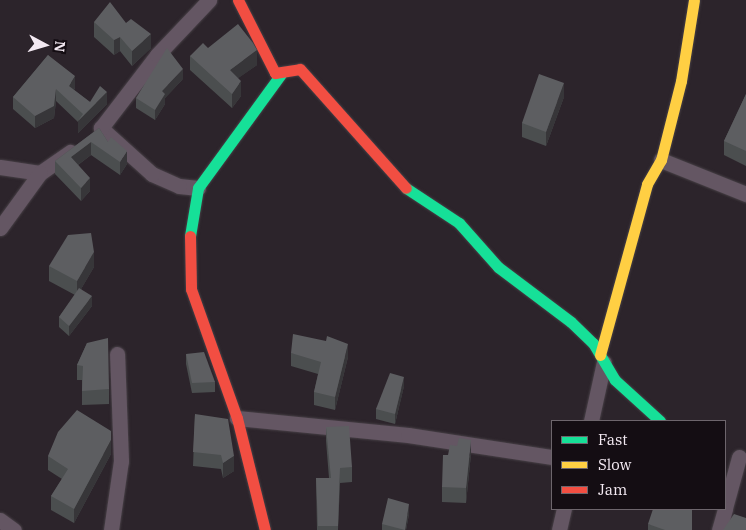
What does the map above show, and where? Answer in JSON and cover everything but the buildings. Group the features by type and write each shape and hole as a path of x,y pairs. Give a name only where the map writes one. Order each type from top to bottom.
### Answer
{"street":[{"path":"0,228 40,173 101,128 157,55 209,0"},
{"path":"238,0 275,73 281,74 300,68 400,184 459,223 491,260 542,296 602,358 615,380 659,420"},
{"path":"591,420 602,358 648,184 661,160 681,81 694,0"},
{"path":"265,530 237,418 191,289 190,218 198,188 281,74"},
{"path":"101,128 152,174 179,186 198,188"},
{"path":"661,160 746,194"},
{"path":"0,168 40,173"},
{"path":"111,530 122,461 117,354"},
{"path":"237,418 389,432 551,457"},
{"path":"726,503 736,457"},
{"path":"559,530 564,510"},
{"path":"719,530 724,510"},
{"path":"0,520 14,530"}],"traffic: fast":[{"path":"190,236 198,188 281,74"},
{"path":"406,188 459,223 498,267 571,322 593,343 615,380 659,420"}],"traffic: slow":[{"path":"600,355 647,184 661,160 681,81 694,0"}],"traffic: jam":[{"path":"238,0 275,73 300,69 406,188"},
{"path":"190,236 191,289 237,418 265,530"}]}
